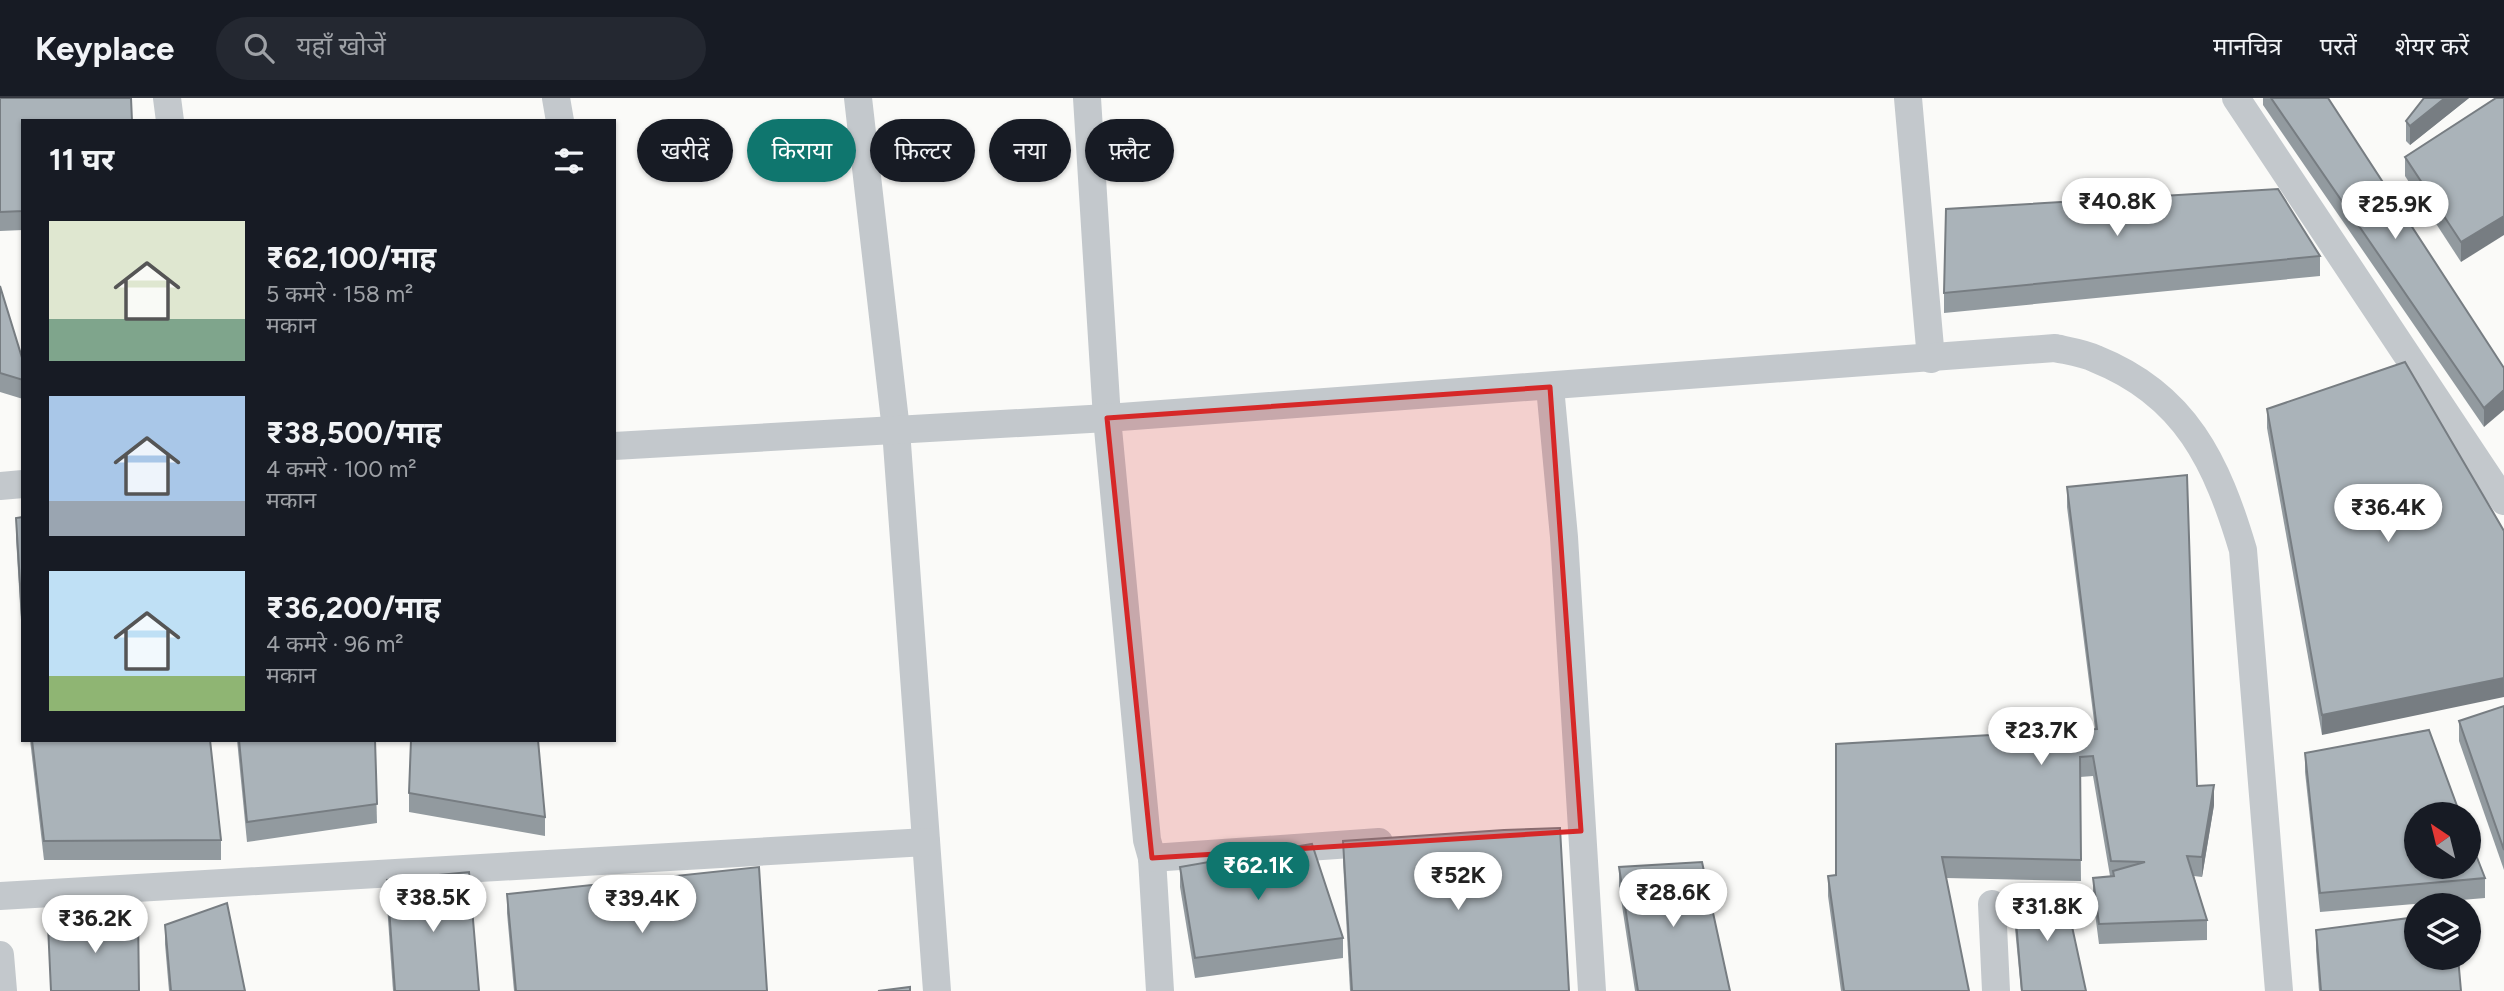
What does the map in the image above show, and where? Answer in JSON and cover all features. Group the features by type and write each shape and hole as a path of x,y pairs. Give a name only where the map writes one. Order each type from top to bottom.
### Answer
{"street":[{"path":"167,98 170,119"},
{"path":"555,98 560,119"},
{"path":"858,98 896,430 936,991"},
{"path":"1087,98 1107,418 1147,840 1152,858 1160,991"},
{"path":"1908,98 1931,359"},
{"path":"2236,98 2504,501"},
{"path":"616,446 1107,418 2055,348 2095,358 2147,386 2179,416 2204,449 2232,515 2243,550 2279,991"},
{"path":"1550,387 1563,537 1570,831 1592,991"},
{"path":"0,486 21,484"},
{"path":"1152,858 1400,840"},
{"path":"0,896 926,842"},
{"path":"1992,904 1996,991"},
{"path":"0,955 3,991"}],"highlighted area":[{"path":"1550,387 1581,831 1152,858 1107,418"}],"building":[{"path":"0,98 131,98 132,119 21,119 21,211 0,212"},
{"path":"2271,98 2328,98 2504,368 2504,390 2484,408"},
{"path":"2424,98 2445,98 2410,126 2406,121"},
{"path":"2496,98 2504,98 2504,216 2461,242 2405,157"},
{"path":"2278,189 2320,256 1944,293 1946,209"},
{"path":"0,286 21,354 21,379 0,373"},
{"path":"2405,362 2504,531 2504,678 2322,715 2267,409"},
{"path":"2187,475 2197,786 2214,785 2202,857 2187,856 2207,920 2099,924 2093,878 2114,876 2113,871 2145,862 2111,861 2093,756 2080,757 2081,860 1942,857 1969,991 1844,991 1828,876 1836,875 1836,744 2097,729 2067,487"},
{"path":"21,517 21,600 16,518"},
{"path":"2504,706 2504,850 2459,721"},
{"path":"2429,730 2456,802 2404,802 2404,879 2474,879 2320,893 2305,753"},
{"path":"32,742 210,742 221,840 44,841"},
{"path":"239,742 375,742 377,804 247,822"},
{"path":"411,742 538,742 545,817 409,793"},
{"path":"1560,828 1569,991 1352,991 1343,841"},
{"path":"1312,844 1343,938 1195,958 1180,867"},
{"path":"1702,862 1730,991 1638,991 1619,867"},
{"path":"759,867 767,991 516,991 507,894"},
{"path":"469,872 479,991 395,991 387,880"},
{"path":"2063,885 2086,991 2022,991 2014,898"},
{"path":"227,903 245,991 171,991 165,925"},
{"path":"138,914 139,991 51,991 48,925"},
{"path":"2404,919 2404,970 2459,970 2461,991 2321,991 2316,930"},
{"path":"910,987 910,991 878,991"}]}
